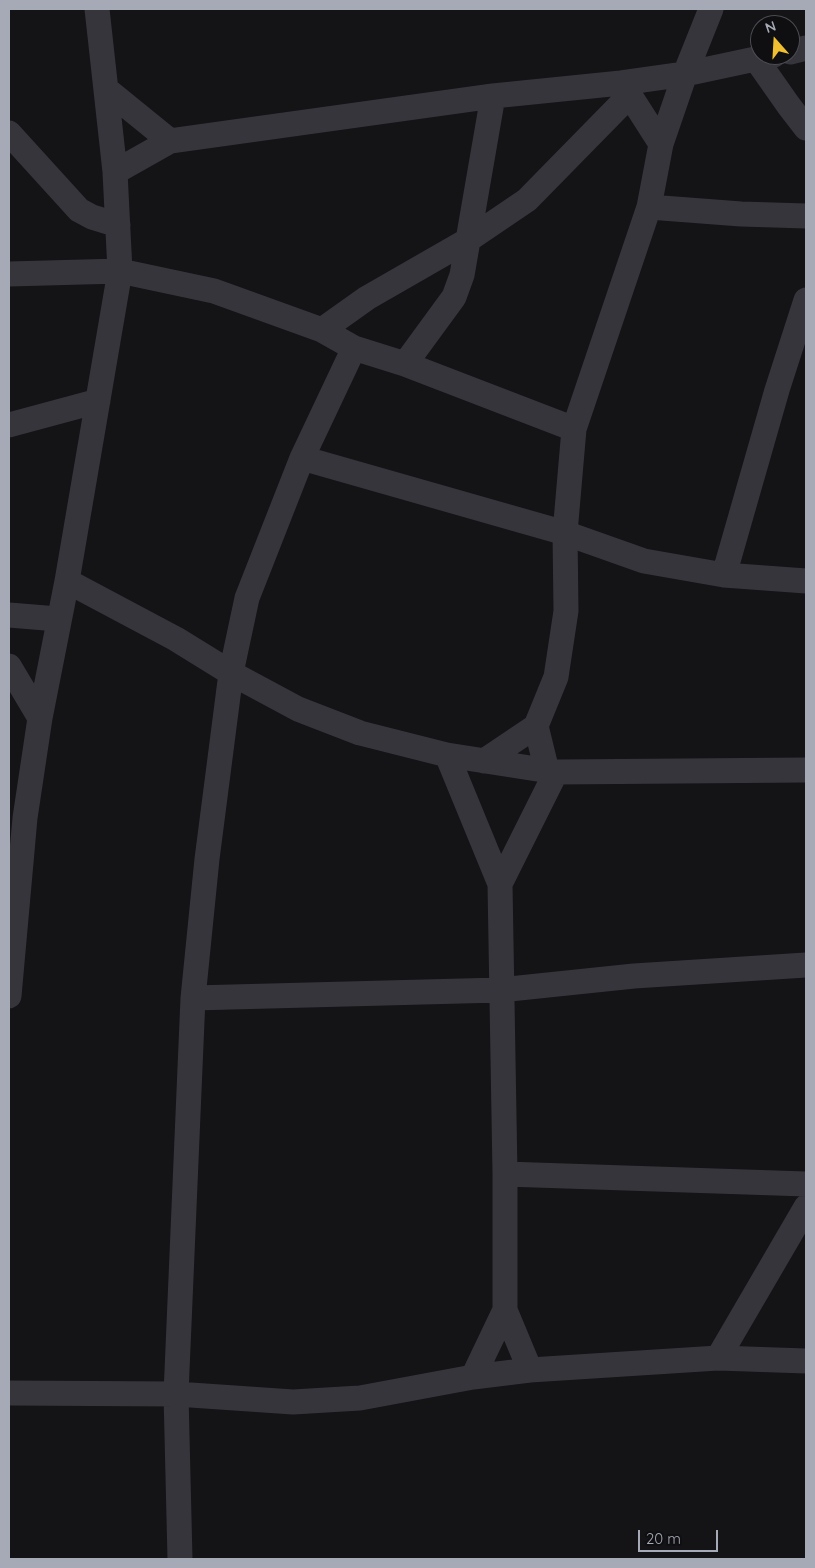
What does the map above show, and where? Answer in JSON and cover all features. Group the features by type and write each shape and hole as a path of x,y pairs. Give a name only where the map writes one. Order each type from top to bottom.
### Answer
{"street":[{"path":"9,996 17,817 40,718 67,581 120,271 114,172 97,9"},
{"path":"484,761 536,726 556,677 566,611 565,533 574,429 649,207 661,144 710,9"},
{"path":"114,172 170,141 493,96 626,90 685,74 750,60"},
{"path":"769,65 789,106 806,128"},
{"path":"106,89 170,141"},
{"path":"626,90 661,144"},
{"path":"322,330 367,298 468,240 527,200 626,90"},
{"path":"405,364 454,296 462,275 493,96"},
{"path":"9,133 79,210 92,218 118,225"},
{"path":"649,207 741,214 806,216"},
{"path":"9,274 120,271 214,291 322,330 354,348 405,364 574,429"},
{"path":"724,575 774,399 806,300"},
{"path":"180,1559 176,1394 193,998 207,859 231,674 247,598 302,458 354,348"},
{"path":"9,425 98,400"},
{"path":"302,458 565,533 644,561 724,575 806,581"},
{"path":"67,581 176,638 231,674 298,708 360,732 448,756 551,772 806,770"},
{"path":"9,615 58,619"},
{"path":"9,666 40,718"},
{"path":"500,884 551,772 536,726"},
{"path":"448,756 500,884 505,1310 530,1370"},
{"path":"193,998 500,990 634,976 806,965"},
{"path":"504,1174 806,1184"},
{"path":"718,1358 806,1207"},
{"path":"472,1377 505,1310"},
{"path":"9,1393 176,1394 293,1402 360,1398 472,1377 530,1370 718,1358 806,1361"}]}
